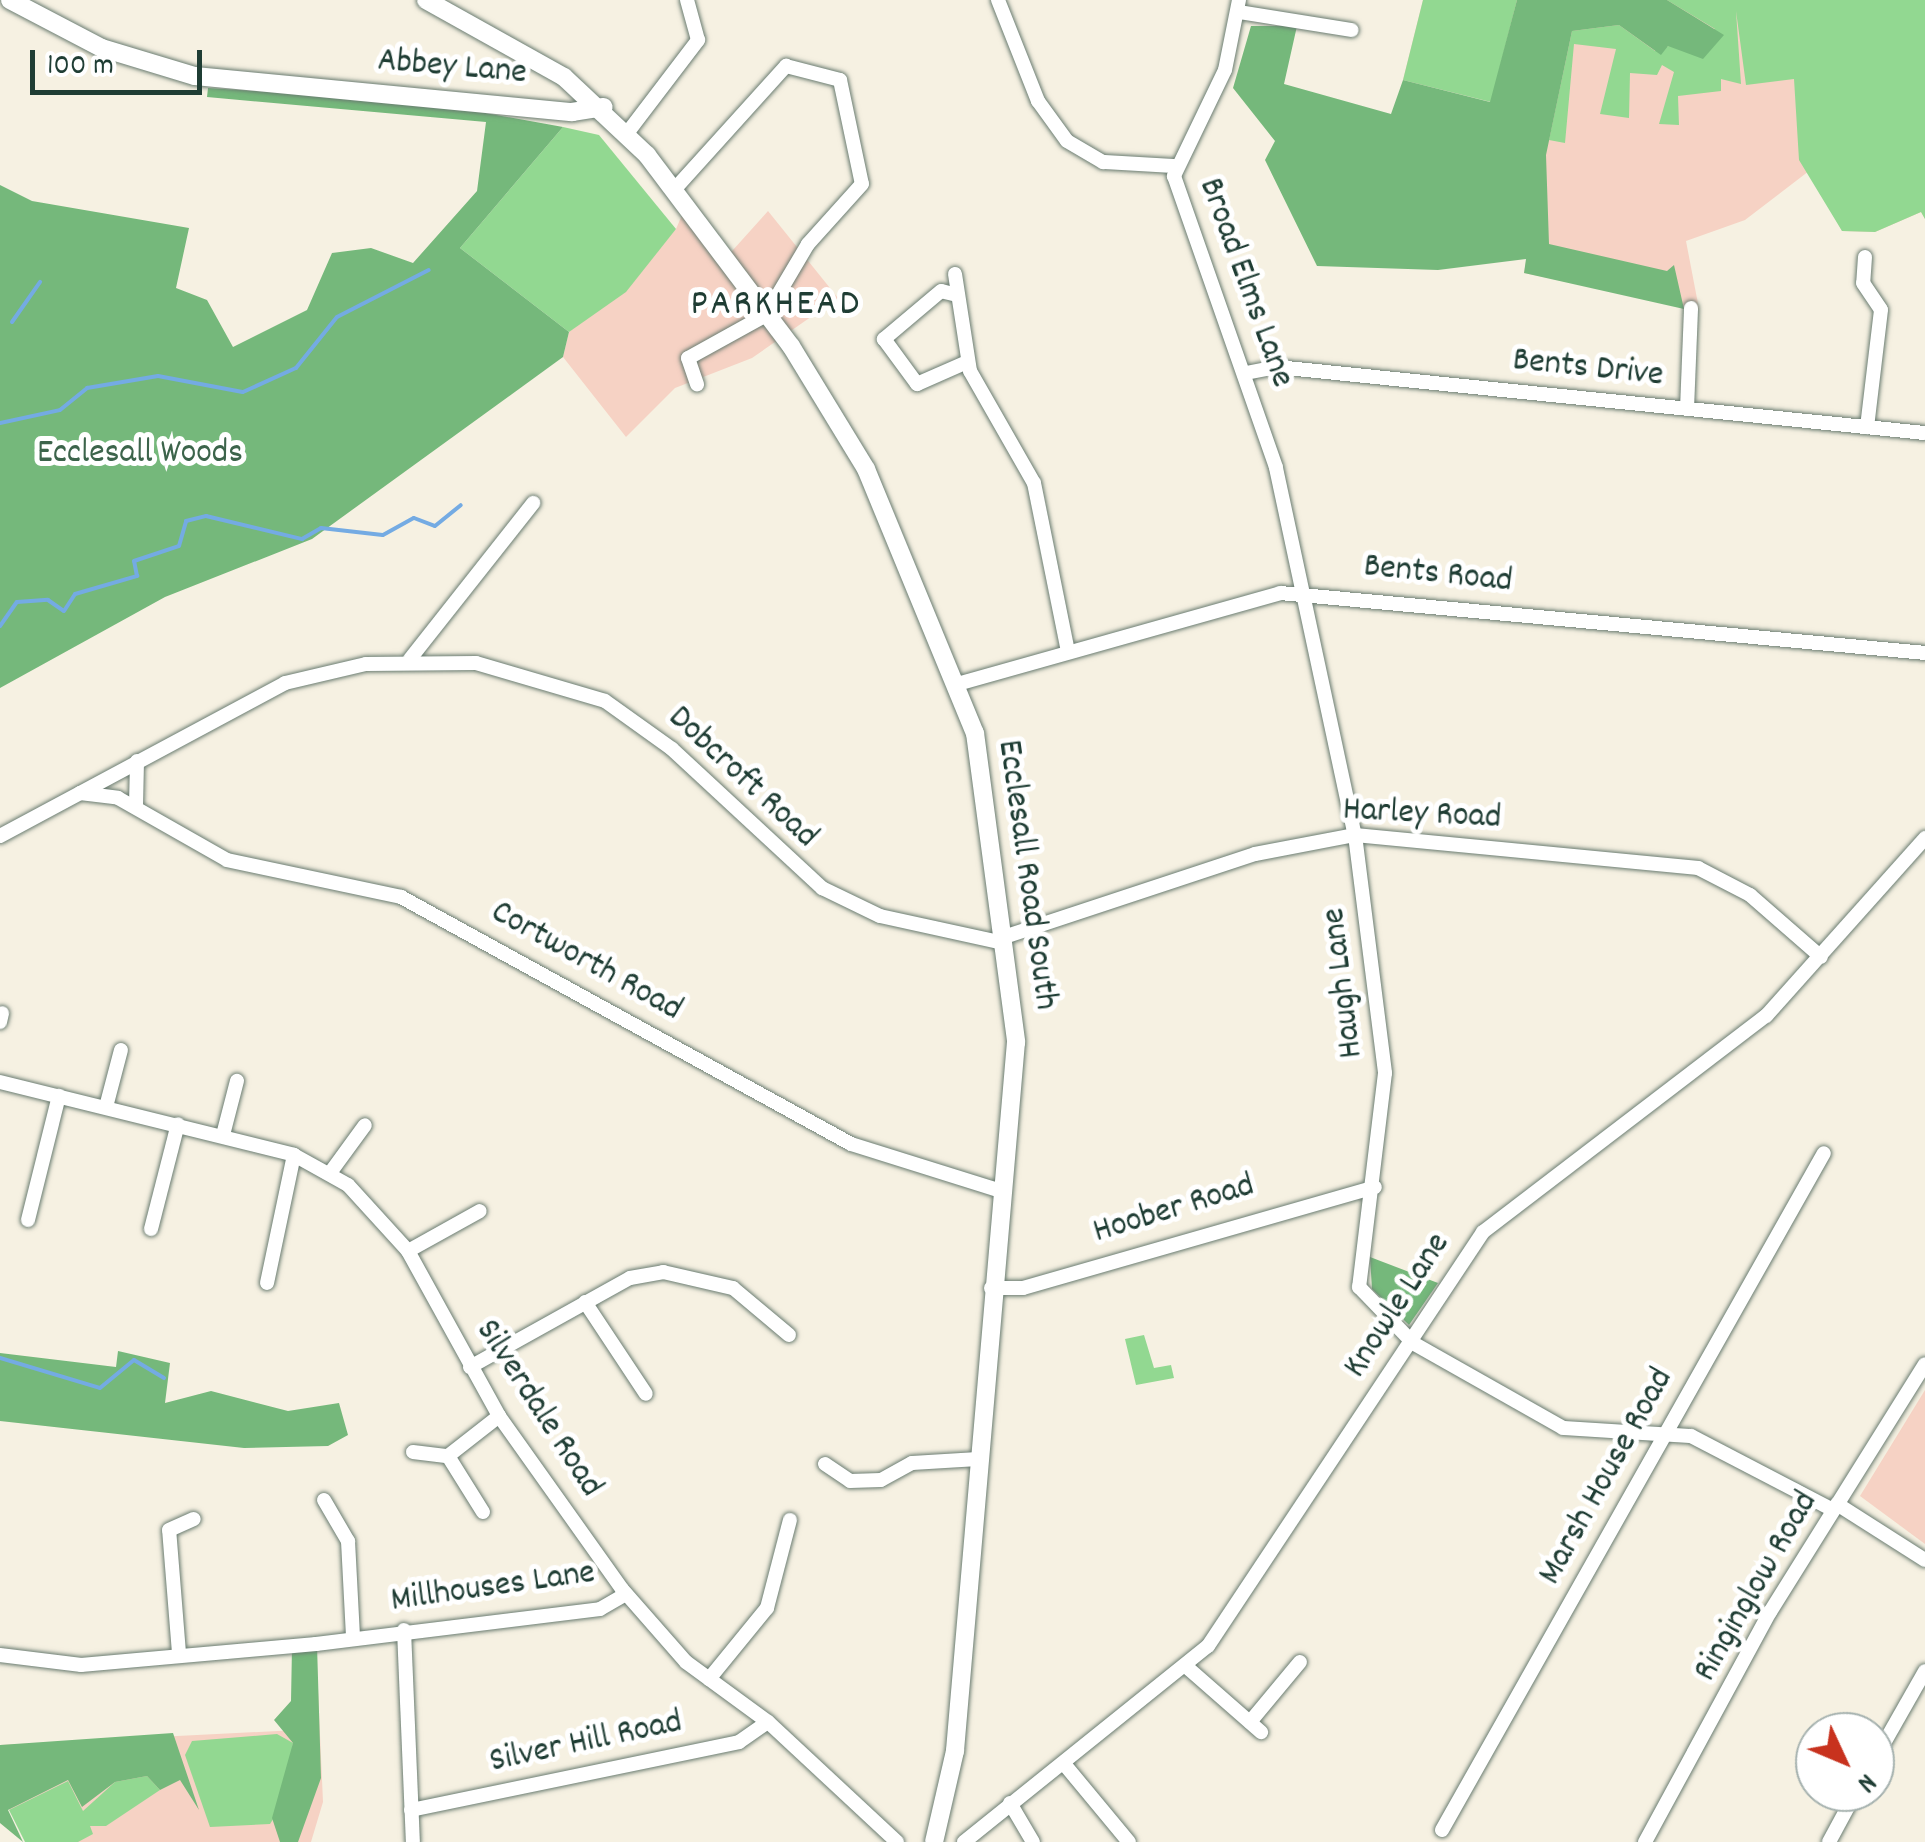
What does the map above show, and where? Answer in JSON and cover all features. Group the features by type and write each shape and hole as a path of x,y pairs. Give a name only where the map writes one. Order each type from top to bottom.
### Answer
{"main road":[{"name":"Abbey Lane","path":"10,0 113,52 195,76 567,112 604,107"},
{"name":"Ecclesall Road South","path":"426,0 564,77 604,107 628,132 766,315 887,508 956,684 986,780 1016,1042 991,1288 955,1751 934,1842"},
{"path":"564,77 572,94 567,112 628,132"}],"street":[{"path":"628,132 698,40 688,0"},
{"path":"998,0 1038,101 1067,141 1103,162 1175,166"},
{"path":"1239,6 1352,30"},
{"name":"Broad Elms Lane","path":"1239,6 1225,70 1175,166 1246,373 1309,596"},
{"path":"673,192 786,66 840,80 862,184 808,244 766,315 688,358 697,384"},
{"path":"1865,256 1863,283 1881,310 1868,427"},
{"path":"955,274 967,362 1030,472 1067,648"},
{"path":"956,295 941,291 884,339 917,384 967,362"},
{"path":"1687,409 1691,308"},
{"name":"Bents Drive","path":"1246,373 1276,367 1925,433"},
{"path":"410,659 533,503"},
{"name":"Bents Road","path":"956,684 1241,598 1309,596 1925,654"},
{"name":"Haugh Lane","path":"1309,596 1355,835 1383,1021 1375,1187 1358,1287 1413,1343"},
{"name":"Dobcroft Road","path":"0,836 285,683 410,659 522,670 605,701 672,749 822,888 880,916 1004,940"},
{"path":"136,806 137,761"},
{"name":"Cortworth Road","path":"79,793 136,806 227,860 354,882 435,912 852,1144 1002,1191"},
{"name":"Harley Road","path":"1004,940 1255,854 1355,835 1698,868 1750,894 1822,958"},
{"name":"Knowle Lane","path":"964,1842 1189,1668 1413,1343 1466,1253 1501,1214 1730,1048 1822,958 1925,838"},
{"path":"106,1107 121,1050"},
{"path":"224,1135 237,1080"},
{"name":"Silverdale Road","path":"0,1082 224,1135 294,1155 330,1173 408,1252 498,1416 626,1594"},
{"path":"28,1220 60,1096"},
{"path":"151,1229 178,1124"},
{"path":"330,1173 364,1125"},
{"name":"Marsh House Road","path":"1442,1830 1824,1154"},
{"path":"267,1283 294,1155"},
{"name":"Hoober Road","path":"991,1288 1023,1288 1375,1187"},
{"path":"408,1252 480,1211"},
{"path":"470,1367 630,1278 680,1272 733,1288 789,1335"},
{"path":"584,1302 646,1394"},
{"path":"1413,1343 1562,1428 1668,1431 1835,1507 1925,1560"},
{"name":"Ringinglow Road","path":"1646,1842 1835,1507 1925,1364"},
{"path":"413,1452 448,1456 498,1416"},
{"path":"448,1456 483,1512"},
{"path":"826,1464 850,1481 881,1480 912,1462 978,1459"},
{"path":"324,1500 348,1541 354,1637"},
{"path":"179,1653 169,1530 194,1518"},
{"path":"709,1678 767,1608 790,1520"},
{"name":"Millhouses Lane","path":"0,1655 80,1666 600,1609 626,1594 709,1678 768,1722 896,1842"},
{"path":"404,1630 413,1842"},
{"path":"1189,1668 1255,1726 1300,1662"},
{"path":"1895,1723 1925,1671"},
{"name":"Silver Hill Road","path":"411,1810 739,1742 768,1722"},
{"path":"1065,1765 1129,1842"},
{"path":"1010,1803 1033,1842"},
{"path":"1828,1842 1845,1812"}],"shaded area":[{"path":"1423,0 1925,0 1925,219 1921,212 1875,232 1842,231 1809,171 1745,220 1686,241 1699,309 1524,273 1552,117 1403,80"},
{"path":"685,208 724,260 768,211 838,298 752,358 675,388 626,437 563,357 569,332 676,229"},
{"path":"1925,1390 1925,1544 1860,1496"},
{"path":"316,1644 323,1802 311,1842 28,1842 0,1793 0,1745 297,1730"}],"green space":[{"path":"1423,0 1517,0 1491,102 1403,80"},
{"path":"1517,0 1667,0 1724,35 1703,59 1668,46 1661,55 1619,25 1572,31 1546,155 1549,244 1667,271 1674,265 1684,309 1524,273 1526,259 1438,270 1317,266 1265,160 1275,141 1233,88 1251,26 1297,26 1284,84 1391,114 1403,80 1490,102"},
{"path":"1667,0 1925,0 1925,219 1921,212 1875,232 1842,231 1799,160 1794,79 1746,85 1736,11 1741,84 1721,79 1721,91 1678,96 1679,125 1659,124 1674,72 1662,65 1657,75 1630,73 1629,118 1600,114 1616,49 1574,44 1565,143 1549,140 1572,31 1619,25 1655,51 1715,29"},
{"name":"Ecclesall Woods","path":"208,88 425,102 563,127 460,248 569,332 563,357 312,539 165,597 0,688 0,185 32,201 189,228 176,288 207,300 233,347 307,310 332,253 371,248 413,263 477,191 486,122 207,97"},
{"path":"563,127 599,135 676,229 626,292 569,332 460,248"},
{"path":"1370,1257 1438,1283 1409,1325 1372,1289"},
{"path":"1144,1335 1154,1368 1171,1365 1174,1378 1136,1385 1125,1339"},
{"path":"118,1351 170,1363 165,1403 211,1391 288,1411 339,1403 348,1435 328,1446 244,1448 0,1421 0,1353 116,1367"},
{"path":"317,1645 321,1778 298,1842 280,1842 272,1818 293,1743 274,1720 291,1701 292,1647"},
{"path":"173,1733 199,1810 180,1780 160,1790 147,1776 115,1782 82,1807 68,1780 8,1810 23,1842 0,1823 0,1745"},
{"path":"277,1734 293,1743 284,1802 270,1824 210,1827 185,1755 192,1741"},
{"path":"147,1776 160,1790 106,1826 90,1826 93,1834 78,1842 25,1842 9,1810 68,1781 83,1811 115,1782"}],"waterway":[{"path":"0,423 60,410 87,388 158,376 243,392 296,368 337,317 429,270"},
{"path":"12,322 40,282"},
{"path":"0,626 17,602 48,600 64,611 75,594 137,576 134,561 179,546 186,521 206,516 302,539 321,528 383,535 414,518 435,526 461,505"},
{"path":"0,1358 100,1388 134,1360 164,1378"}],"district":[{"name":"PARKHEAD","path":"776,306"}]}
